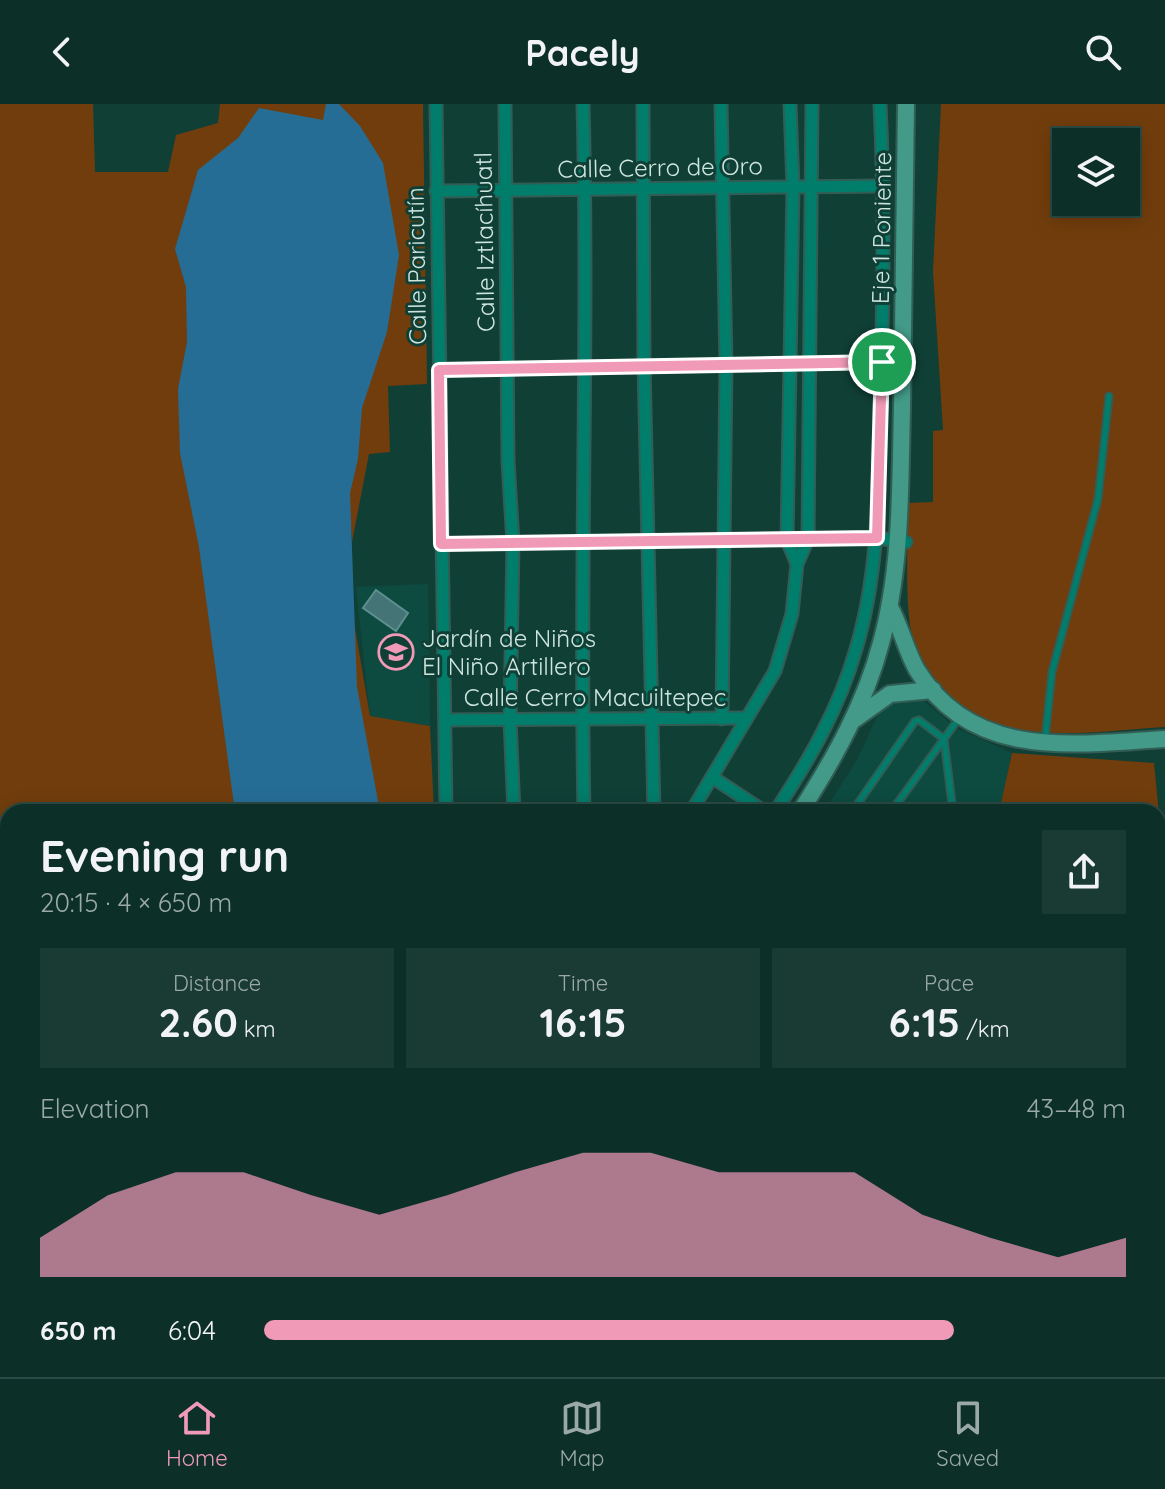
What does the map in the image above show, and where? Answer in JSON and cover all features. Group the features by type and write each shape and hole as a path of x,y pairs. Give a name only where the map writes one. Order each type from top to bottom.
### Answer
{"main road":[{"name":"Eje 1 Poniente","path":"810,804 853,720 874,669 902,542 906,104"},
{"path":"890,607 917,669 933,690 960,716 998,735 1045,744 1165,739"},
{"path":"853,720 890,694 933,690"}],"street":[{"name":"Calle Paricutín","path":"436,104 446,804"},
{"name":"Calle Iztlacíhuatl","path":"505,104 508,461 513,543 510,720 514,804"},
{"path":"583,104 587,365 583,543 584,804"},
{"path":"643,104 644,364 654,804"},
{"path":"721,104 726,364 722,719"},
{"path":"790,104 793,187 787,540 797,564"},
{"path":"696,804 775,671 792,614 797,564 808,539 812,104"},
{"path":"780,804 813,754 839,699 870,597 877,538 882,362 884,186 880,104"},
{"name":"Calle Cerro de Oro","path":"436,191 884,186"},
{"path":"792,269 811,269"},
{"path":"439,370 882,362"},
{"path":"441,544 877,538 902,542"},
{"name":"Calle Cerro Macuiltepec","path":"445,720 745,718"},
{"path":"712,777 753,804"}],"lane":[{"path":"1045,744 1052,672 1098,499 1109,396"},
{"path":"897,804 960,716"},
{"path":"858,804 915,721 922,722 944,739 952,804"}],"shaded area":[{"path":"0,104 93,104 95,172 168,172 176,135 218,123 220,104 423,104 427,384 388,386 390,452 369,454 352,542 349,498 339,534 370,716 430,726 434,804 0,804"},
{"path":"326,104 339,104 360,126 383,163 399,255 387,332 362,408 358,459 350,493 357,687 379,804 234,804 199,547 180,453 178,389 187,342 186,287 175,249 198,170 238,138 259,108 323,120"},
{"path":"941,104 1165,104 1165,727 1067,733 1035,732 1004,726 976,715 950,697 929,671 915,644 908,611 908,503 933,502 933,431 943,430 933,272"},
{"name":"Jardín de Niños El Niño Artillero","path":"428,584 430,726 370,716 356,587"},
{"path":"892,698 920,698 956,728 1012,753 1001,804 829,804 857,760 881,708"},
{"path":"1012,753 1154,763 1158,804 1001,804"}],"building":[{"path":"376,590 408,613 396,631 363,608"}],"place":[{"name":"Jardín de Niños El Niño Artillero","path":"396,652"}],"route":[{"path":"882,362 877,538 441,544 439,370 882,362"}]}
